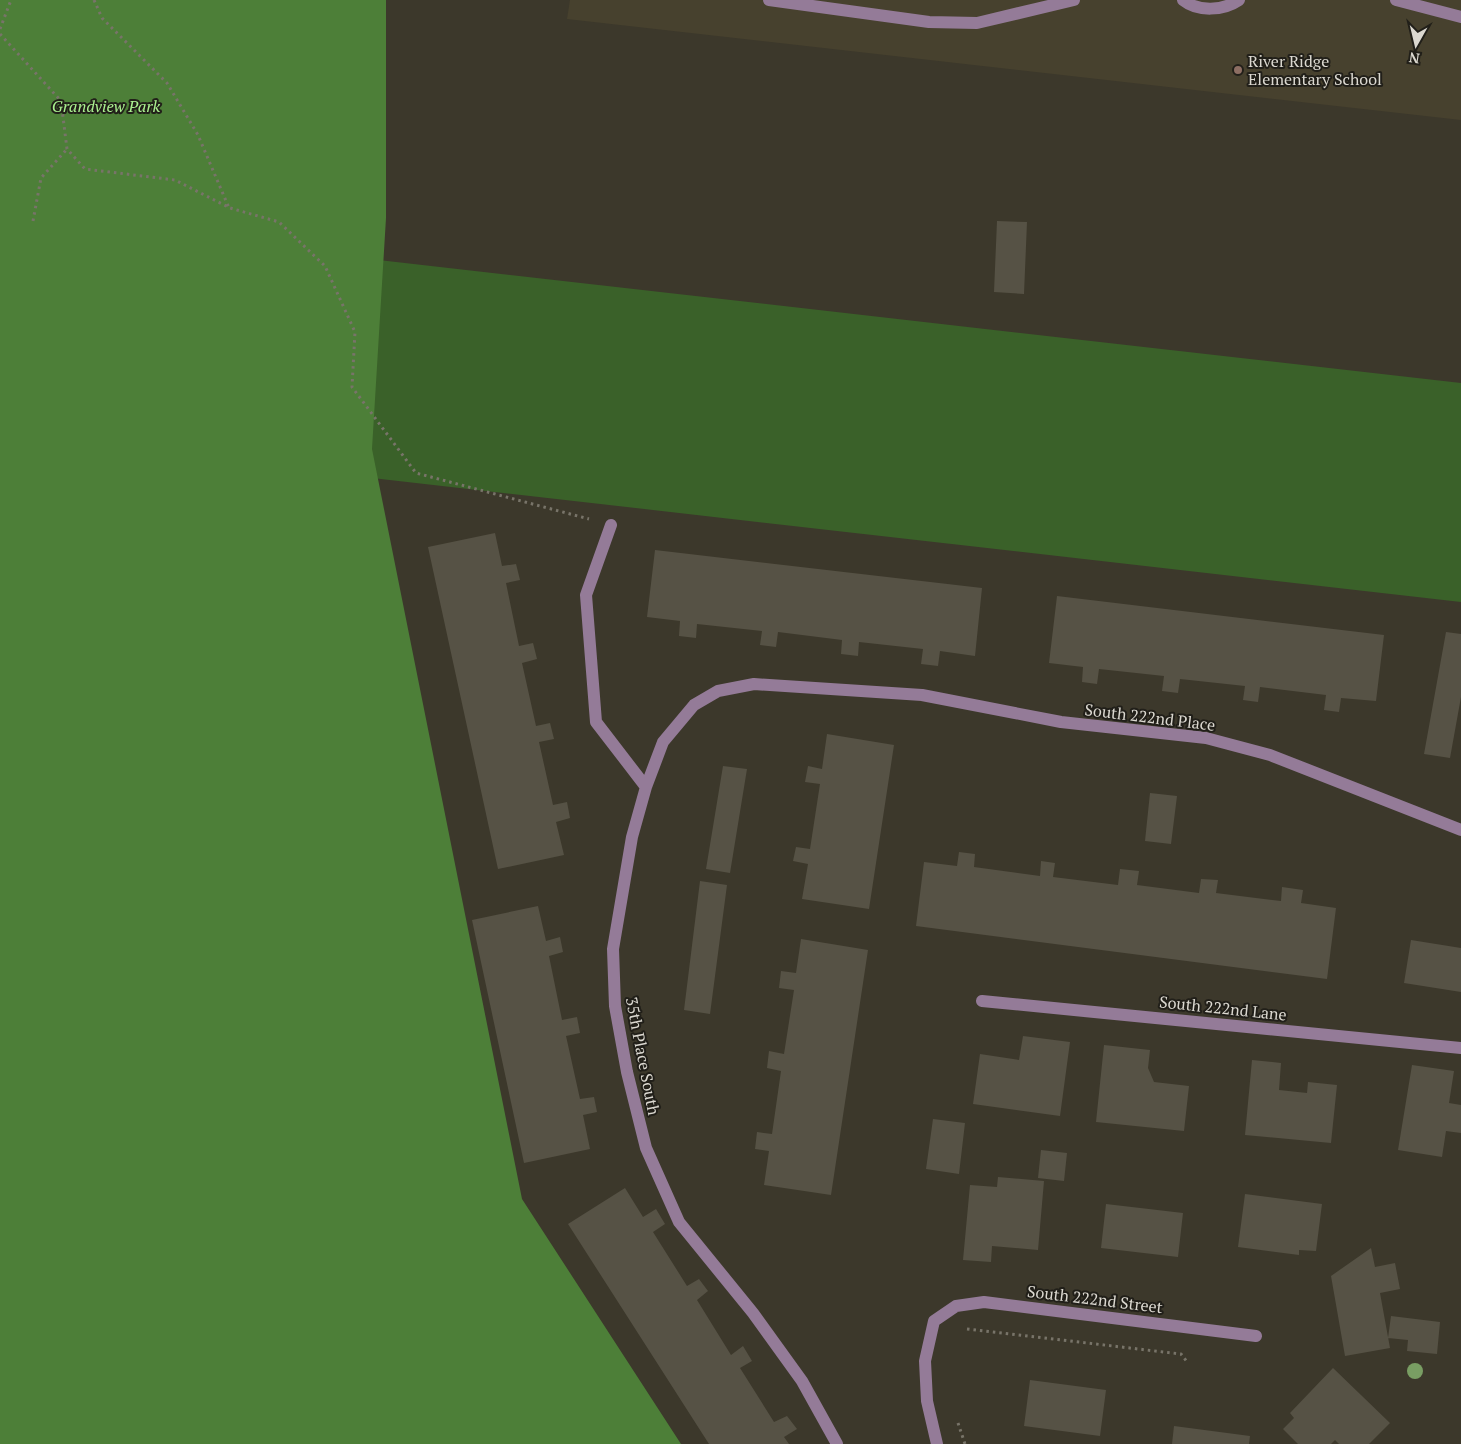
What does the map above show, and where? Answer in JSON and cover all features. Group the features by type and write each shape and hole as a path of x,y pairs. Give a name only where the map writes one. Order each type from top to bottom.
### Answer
{"street":[{"path":"769,0 929,22 977,23 1074,0"},
{"path":"1183,0 1202,8 1218,8 1239,0"},
{"path":"1396,0 1461,17"},
{"path":"611,525 586,595 596,722 646,787"},
{"name":"35th Place South","path":"822,690 754,684 718,691 694,706 663,742 646,787 632,837 613,949 615,1006 627,1072 646,1148 679,1222 753,1313 802,1381 838,1444"},
{"name":"South 222nd Place","path":"822,690 922,695 1061,722 1206,738 1270,755 1461,830"},
{"name":"South 222nd Lane","path":"982,1001 1461,1048"},
{"name":"South 222nd Street","path":"937,1444 927,1401 925,1361 934,1321 956,1306 984,1302 1256,1336"}],"path":[{"path":"0,29 11,0"},
{"path":"94,0 102,18 167,83 198,135 230,208"},
{"path":"0,34 61,101 67,148 85,169 175,180 230,208 280,222 326,266 355,332 352,387 416,472 611,525"},
{"path":"33,221 41,178 67,148"},
{"path":"961,1328 1181,1354 1188,1363"},
{"path":"956,1417 965,1444"}],"shaded area":[{"name":"River Ridge Elementary School","path":"570,0 1461,0 1461,120 567,19"}],"green space":[{"path":"0,0 194,239 1461,383 1461,602 337,474 0,1444"},
{"name":"Grandview Park","path":"0,0 386,0 386,218 372,449 522,1199 681,1444 0,1444"}],"building":[{"path":"997,221 1027,222 1024,294 994,292"},
{"path":"495,533 502,566 516,564 520,580 506,583 519,646 533,643 537,659 522,663 536,726 550,723 554,739 539,742 553,805 567,802 570,818 556,822 564,855 498,869 428,547"},
{"path":"655,550 982,588 975,656 940,651 938,666 921,664 923,649 859,642 858,656 841,654 842,640 778,632 776,647 760,645 762,631 697,624 696,638 679,636 680,621 647,617"},
{"path":"1057,596 1384,635 1376,701 1341,698 1339,712 1324,710 1326,695 1260,687 1258,702 1243,700 1245,686 1180,679 1178,693 1162,691 1164,676 1099,669 1097,684 1082,682 1083,667 1049,663"},
{"path":"1446,632 1461,634 1461,697 1450,758 1424,754"},
{"path":"827,734 894,745 869,909 802,899 808,864 793,861 796,847 810,849 820,784 805,782 808,766 822,769"},
{"path":"723,766 747,769 730,873 706,869"},
{"path":"1150,793 1177,796 1171,844 1145,841"},
{"path":"959,852 975,854 974,867 1040,876 1041,861 1055,863 1053,877 1118,885 1120,869 1139,871 1137,885 1199,893 1201,879 1218,880 1216,893 1281,901 1282,887 1303,890 1301,903 1336,908 1327,979 916,926 924,862 957,866"},
{"path":"700,881 727,885 710,1014 684,1010"},
{"path":"538,906 546,941 560,937 563,952 549,956 562,1020 577,1017 580,1033 566,1036 580,1099 594,1097 597,1112 583,1115 590,1149 524,1163 472,920"},
{"path":"801,939 868,950 831,1195 764,1185 769,1151 755,1149 757,1132 772,1134 781,1071 767,1068 769,1051 784,1054 794,990 779,988 781,971 796,973"},
{"path":"1411,940 1461,948 1461,992 1404,983"},
{"path":"1023,1036 1070,1042 1060,1116 973,1104 980,1054 1019,1060"},
{"path":"1104,1045 1150,1050 1148,1068 1154,1082 1189,1086 1184,1131 1096,1122"},
{"path":"1252,1060 1281,1063 1279,1090 1307,1093 1308,1082 1337,1085 1331,1143 1245,1135"},
{"path":"1412,1065 1454,1071 1449,1103 1461,1105 1461,1133 1446,1131 1442,1157 1398,1150"},
{"path":"933,1119 965,1123 959,1174 926,1169"},
{"path":"1041,1150 1067,1153 1064,1181 1038,1178"},
{"path":"998,1177 1044,1181 1038,1250 992,1246 991,1262 963,1260 970,1185 997,1187"},
{"path":"625,1188 643,1217 656,1209 665,1224 653,1232 687,1286 699,1279 708,1291 697,1300 731,1355 743,1346 752,1361 740,1368 774,1422 787,1416 797,1429 784,1437 789,1444 709,1444 568,1224"},
{"path":"1245,1194 1322,1204 1316,1251 1299,1250 1299,1255 1238,1247"},
{"path":"1106,1204 1183,1213 1178,1257 1101,1248"},
{"path":"1371,1248 1375,1267 1395,1263 1400,1289 1380,1293 1390,1348 1345,1356 1331,1276"},
{"path":"1391,1316 1440,1322 1437,1354 1407,1351 1408,1340 1388,1338"},
{"path":"1333,1368 1390,1423 1369,1444 1339,1444 1335,1440 1331,1444 1298,1444 1283,1429 1294,1418 1290,1413"},
{"path":"1030,1380 1106,1390 1100,1436 1024,1426"},
{"path":"1174,1426 1250,1436 1249,1444 1172,1444"}],"place":[{"name":"River Ridge Elementary School","path":"1238,70"}]}
